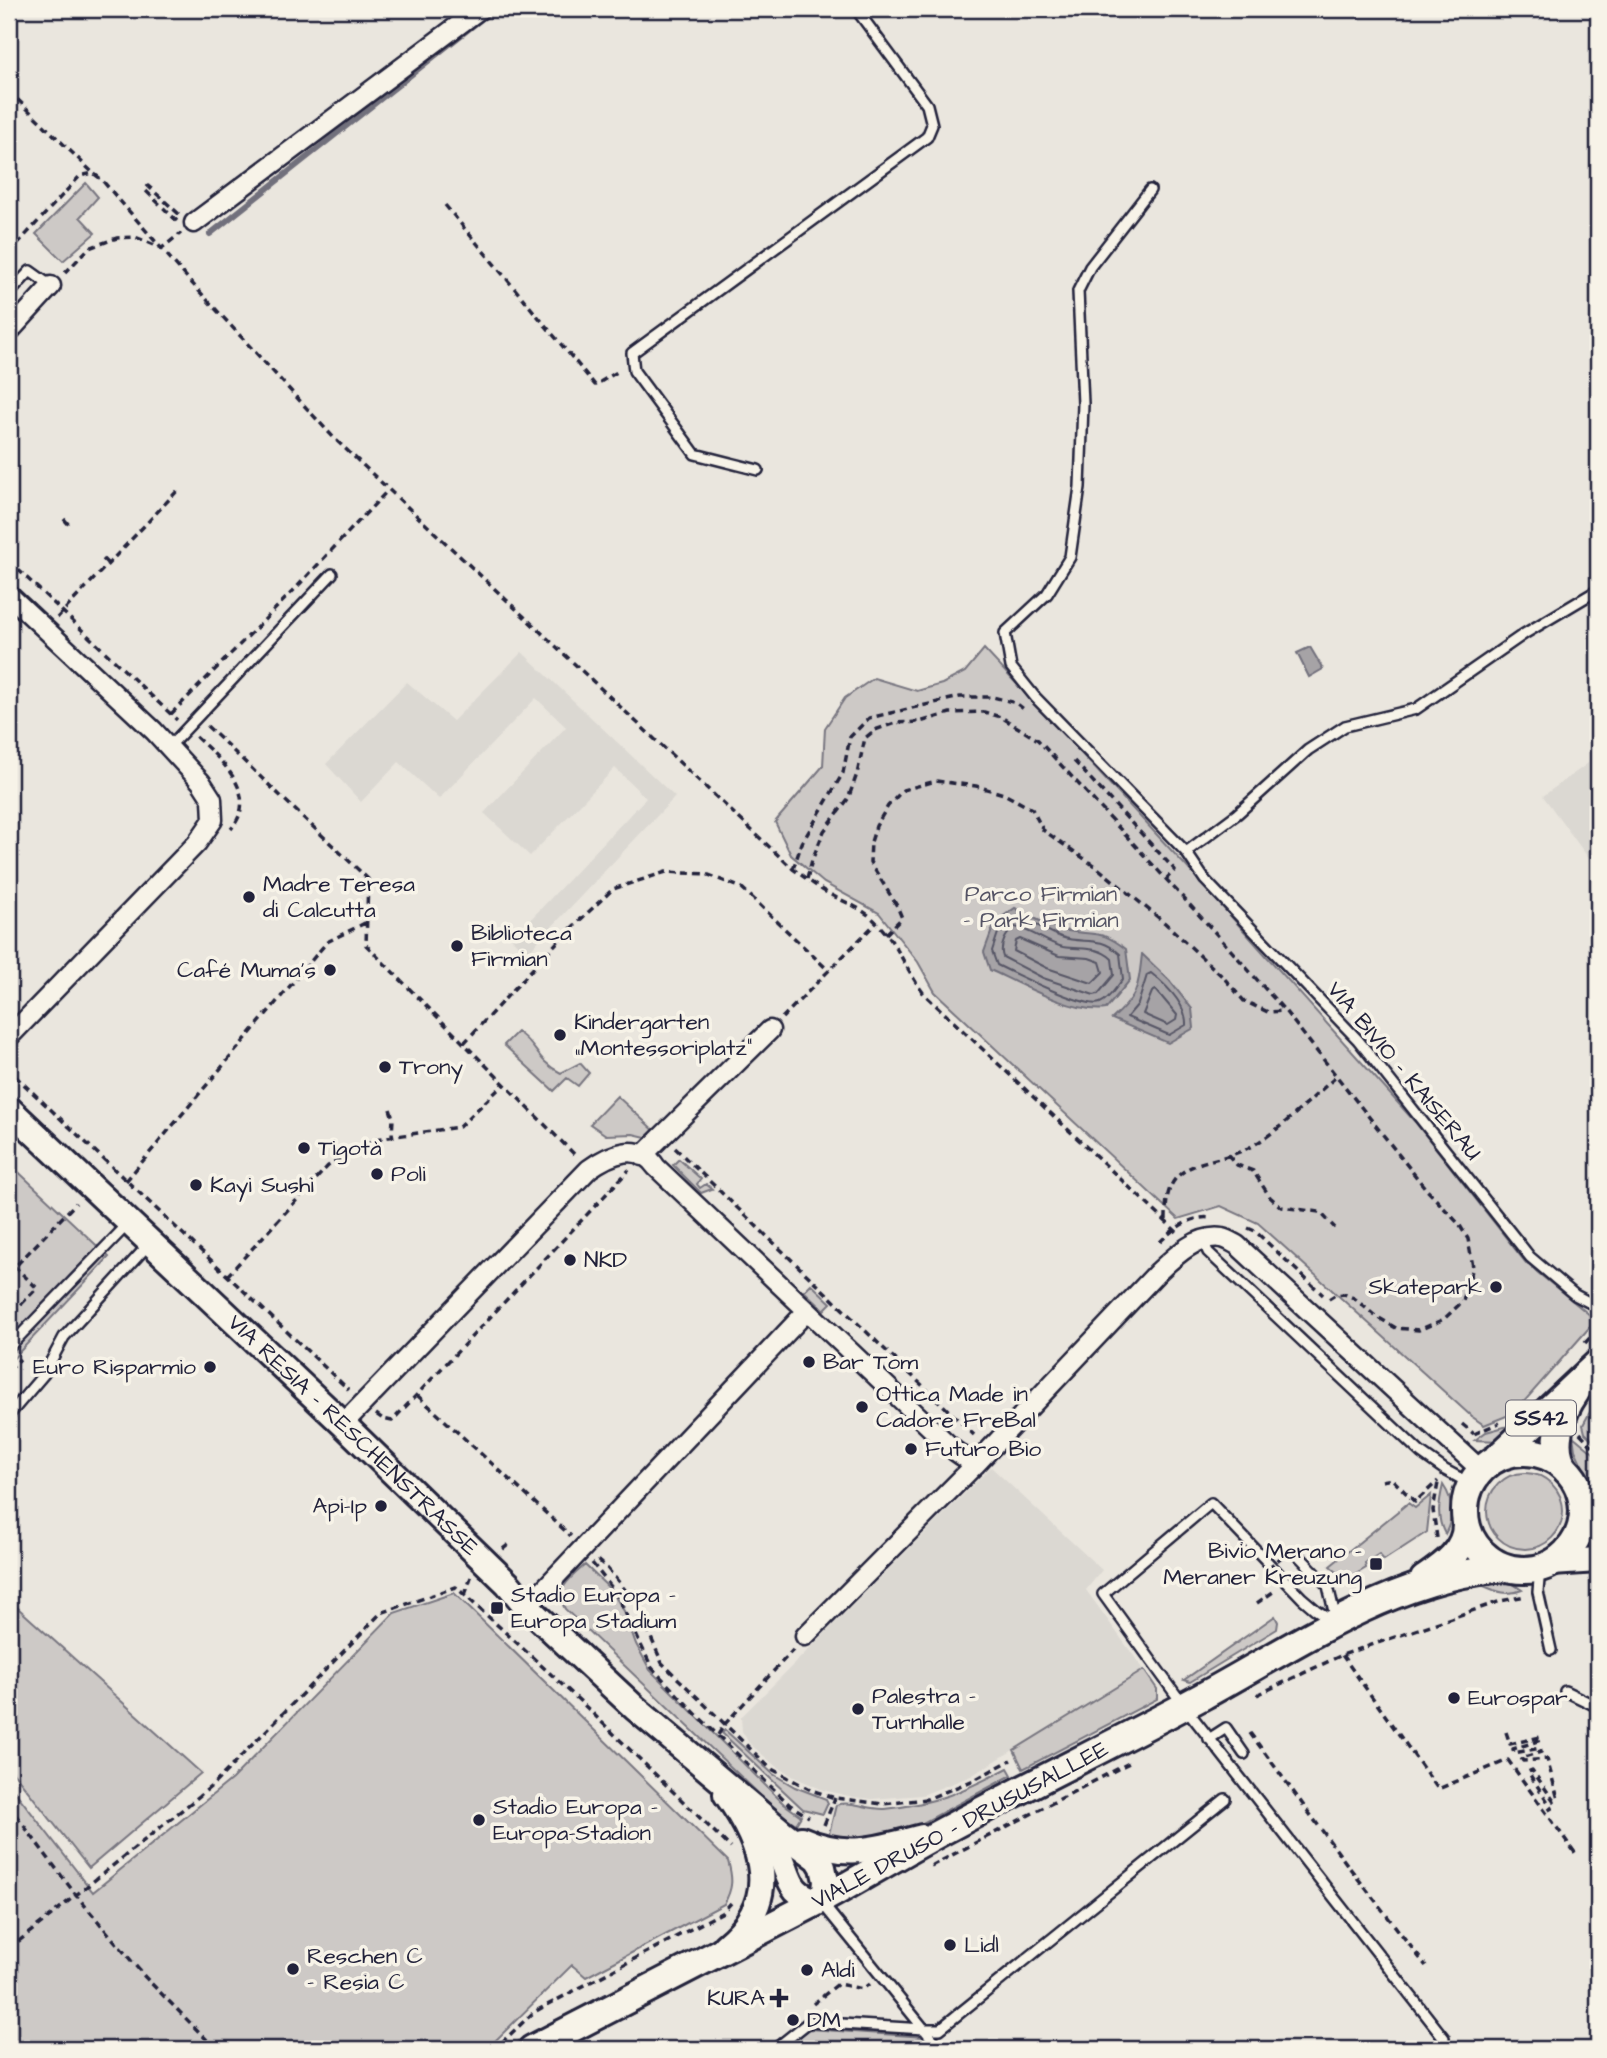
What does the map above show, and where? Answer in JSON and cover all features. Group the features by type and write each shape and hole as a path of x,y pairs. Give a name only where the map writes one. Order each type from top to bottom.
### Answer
{"main road":[{"name":"VIA RESIA - RESCHENSTRASSE","path":"9,1109 343,1424 508,1584 527,1607 635,1708 818,1859 823,1867 825,1891 822,1900 805,1897 795,1891 781,1857 768,1835 707,1768"},
{"name":"SS42","path":"1476,1477 1598,1362"},
{"name":"SS42","path":"1567,1471 1558,1455 1560,1426 1571,1399 1598,1362"},
{"path":"1598,1529 1567,1471 1550,1458 1530,1452 1503,1456 1476,1477 1466,1497 1466,1525 1477,1547 1485,1556 1508,1568 1524,1570 1598,1560"},
{"path":"1546,1565 1572,1546 1583,1517 1582,1499"},
{"name":"VIALE DRUSO - DRUSUSALLEE","path":"1386,1600 1443,1565 1461,1545 1466,1534 1466,1525"},
{"name":"VIALE DRUSO - DRUSUSALLEE","path":"532,2049 822,1900 943,1831 1184,1706 1337,1622 1448,1577 1480,1570 1508,1568"},
{"path":"707,1768 735,1805 752,1840 761,1864 763,1888 757,1909 743,1932 713,1956"},
{"path":"769,1821 803,1840 830,1849 871,1851 943,1831"}],"street":[{"path":"186,225 480,9"},
{"path":"9,332 51,286"},
{"path":"9,595 170,746 212,799 213,820 197,843 15,1044"},
{"path":"649,1161 770,1030"},
{"path":"343,1424 589,1169 604,1158 628,1151 649,1161 955,1451 975,1465"},
{"path":"805,1636 975,1465 1158,1272 1196,1243 1221,1238 1237,1245 1476,1477"},
{"path":"527,1607 585,1549 807,1311"}],"lane":[{"path":"758,470 695,454 634,371 632,354 927,137 932,125 927,105 856,9"},
{"name":"VIA BIVIO - KAISERAU","path":"1150,190 1090,267 1077,291 1083,418 1080,487 1070,557 1046,594 1005,633 1011,667 1035,697 1186,852 1205,880 1358,1040 1530,1257 1574,1295 1598,1307"},
{"path":"9,294 30,271 51,286"},
{"path":"170,746 332,573"},
{"path":"1186,852 1237,814 1308,750 1345,726 1416,709 1524,634 1598,590"},
{"path":"9,1347 130,1223"},
{"path":"9,1415 44,1374 64,1337 150,1242"},
{"path":"1196,1243 1421,1453 1445,1470 1476,1477"},
{"path":"1337,1622 1302,1598 1211,1503 1104,1594 1184,1706 1444,2038"},
{"path":"1299,1556 1328,1586 1337,1622"},
{"path":"1546,1565 1538,1592 1551,1650"},
{"path":"1565,1691 1598,1707"},
{"path":"1209,1738 1226,1728 1244,1754"},
{"path":"775,2049 809,2022 940,2029 1225,1799"},
{"path":"822,1900 941,2049"}],"path":[{"path":"9,91 93,173 334,438 793,869 826,892 861,908 877,922 900,951 911,976 925,994 1166,1220 1196,1243"},
{"path":"9,253 80,176 93,173"},
{"path":"162,248 186,225 190,225 148,186 145,190 186,225"},
{"path":"445,205 595,385 633,363"},
{"path":"51,286 89,248 117,239 135,237 162,248"},
{"path":"46,630 179,489"},
{"path":"155,731 388,490"},
{"path":"64,519 70,526"},
{"path":"103,559 108,564"},
{"path":"9,561 230,771 239,788 240,812 225,835"},
{"path":"793,869 802,843 843,773 850,737 869,718 960,697 993,697 1016,703 1034,718"},
{"path":"807,879 824,831 848,799 865,738 875,730 895,723 920,722 950,713 984,712 1001,717 1038,740 1285,1012 1426,1189 1459,1224 1468,1239 1473,1267 1463,1301 1444,1320 1419,1330 1396,1328 1374,1315 1354,1298 1344,1294 1327,1300"},
{"path":"198,717 368,879 366,945 589,1169"},
{"path":"1072,758 1175,870 1166,878"},
{"path":"886,934 902,918 870,862 871,842 876,826 888,806 904,790 936,781 976,786 1004,794 1032,809 1044,830 1099,869 1165,922 1223,977 1244,1001 1268,1012 1285,1012"},
{"path":"464,1043 563,936 613,889 666,872 706,874 742,888 829,971"},
{"path":"126,1181 327,942 367,922"},
{"path":"770,1030 877,922"},
{"path":"15,1044 10,1065 13,1074 363,1403 383,1419 392,1421 629,1170 642,1180 649,1161"},
{"path":"1166,1220 1166,1197 1175,1179 1192,1166 1245,1150 1263,1140 1336,1077"},
{"path":"228,1276 328,1166 376,1139 459,1127 504,1084"},
{"path":"390,1109 393,1118 392,1136"},
{"path":"680,1141 674,1147 974,1435"},
{"path":"1228,1155 1237,1165 1252,1171 1281,1208 1320,1212 1335,1228"},
{"path":"9,1273 93,1187"},
{"path":"15,1267 37,1288 9,1317 15,1322"},
{"path":"418,1396 607,1568 636,1602 662,1663 770,1768 811,1790 835,1798 883,1804 927,1799 974,1780 1011,1760"},
{"path":"1469,1438 1485,1427 1506,1420"},
{"path":"1577,1430 1598,1452"},
{"path":"1382,1481 1392,1479 1415,1502 1439,1480 1433,1510 1436,1537"},
{"path":"501,1550 512,1542"},
{"path":"585,1549 593,1566 616,1593 652,1668 718,1735 790,1805 824,1824 835,1798"},
{"path":"1268,1568 1283,1556"},
{"path":"9,1949 213,1785 380,1613 457,1587 733,1851"},
{"path":"1249,1698 1342,1655 1501,1601 1522,1597"},
{"path":"718,1735 805,1636"},
{"path":"1342,1655 1438,1789 1507,1760 1576,1854"},
{"path":"1247,1729 1426,1966"},
{"path":"1506,1732 1510,1744 1540,1737 1541,1740 1513,1749 1514,1753 1540,1748 1541,1752 1521,1758 1523,1761 1547,1759 1558,1800 1554,1801 1532,1770 1528,1772 1552,1808 1545,1812"},
{"path":"919,1872 1130,1763"},
{"path":"9,1806 76,1895 145,1978 216,2049"},
{"path":"491,2049 500,2045 534,2012 723,1912 734,1899"},
{"path":"813,2004 838,1984 863,1989"}],"shaded area":[{"path":"522,652 675,797 527,953 512,939 646,798 615,768 530,856 484,813 566,727 536,698 439,799 399,762 361,802 326,764 407,682 453,721"},
{"path":"1598,756 1598,871 1543,796"},
{"path":"991,1467 1102,1570 1086,1590 1144,1670 971,1776 922,1795 872,1799 853,1797 823,1790 772,1763 749,1743 742,1731 741,1717"}],"green space":[{"path":"86,183 98,197 80,217 95,233 63,261 36,234"},
{"name":"Parco Firmian - Park Firmian","path":"984,649 1185,865 1415,1122 1526,1263 1596,1320 1514,1413 1484,1425 1471,1416 1258,1223 1221,1206 1178,1219 935,992 918,962 879,913 824,883 791,855 775,822 823,766 825,728 845,698 874,678 917,691 942,684 965,672"},
{"path":"517,1032 546,1063 561,1073 580,1063 589,1073 578,1086 567,1078 554,1091 504,1045"},
{"path":"617,1096 658,1134 650,1138 633,1134 606,1135 590,1124"},
{"path":"679,1159 701,1179 697,1184 700,1188 706,1184 712,1189 701,1193 673,1165"},
{"path":"9,1163 109,1257 9,1363"},
{"path":"811,1284 831,1303 824,1310 804,1291"},
{"path":"1598,1397 1598,1445 1585,1433 1583,1425"},
{"path":"1518,1426 1501,1441 1475,1440 1486,1432"},
{"path":"1573,1436 1596,1455 1598,1499 1575,1450"},
{"path":"1525,1473 1539,1476 1552,1484 1560,1497 1563,1511 1560,1525 1552,1538 1539,1546 1525,1549 1511,1546 1498,1538 1490,1525 1487,1511 1490,1497 1498,1484 1511,1476"},
{"path":"1443,1485 1451,1509 1445,1534 1439,1516"},
{"path":"1431,1495 1427,1532 1384,1560 1379,1554 1365,1563 1366,1568 1346,1580 1330,1566 1408,1503 1415,1508"},
{"path":"585,1565 611,1590 624,1611 636,1644 650,1670 784,1804 801,1816 796,1824 779,1813 565,1609 561,1596 565,1584"},
{"path":"1501,1582 1513,1584 1522,1590 1512,1593 1484,1586"},
{"path":"454,1593 728,1861 731,1883 724,1904 586,1977 572,1965 484,2049 9,2049 9,1784 93,1892 232,1779 394,1613"},
{"path":"9,1600 201,1773 89,1868 9,1767"},
{"path":"1275,1616 1277,1629 1190,1682 1184,1680"},
{"path":"1144,1670 1157,1689 1157,1699 1023,1769 1014,1750"},
{"path":"725,1730 773,1774 795,1787 826,1799 828,1803 823,1814 803,1809 722,1733"},
{"path":"1008,1768 1012,1775 908,1831 884,1838 828,1838 836,1805 885,1809 919,1804 963,1790"},
{"path":"809,2029 925,2037 935,2049 785,2049"}],"water":[{"path":"1310,647 1323,669 1309,677 1297,653"},
{"path":"1015,908 1061,929 1104,936 1126,949 1130,980 1106,1009 1063,1003 990,970 984,952 995,922"},
{"path":"1142,954 1169,980 1192,1009 1194,1028 1168,1043 1112,1019 1132,998"}],"waterway":[{"path":"210,234 494,9"}],"place":[{"name":"Madre Teresa di Calcutta","path":"249,897"},
{"name":"Biblioteca Firmian","path":"457,946"},
{"name":"Café Muma's","path":"330,970"},
{"name":"Kindergarten „Montessoriplatz“","path":"560,1035"},
{"name":"Trony","path":"385,1067"},
{"name":"Tigotà","path":"304,1148"},
{"name":"Poli","path":"377,1174"},
{"name":"Kayi Sushi","path":"196,1185"},
{"name":"NKD","path":"570,1260"},
{"name":"Skatepark","path":"1496,1287"},
{"name":"Bar Tom","path":"809,1362"},
{"name":"Euro Risparmio","path":"210,1367"},
{"name":"Ottica Made in Cadore FreBal","path":"862,1407"},
{"name":"Futuro Bio","path":"911,1449"},
{"name":"Api-Ip","path":"381,1506"},
{"name":"Bivio Merano - Meraner Kreuzung","path":"1376,1564"},
{"name":"Stadio Europa - Europa Stadium","path":"497,1608"},
{"name":"Eurospar","path":"1454,1698"},
{"name":"Palestra - Turnhalle","path":"858,1709"},
{"name":"Stadio Europa - Europa-Stadion","path":"479,1820"},
{"name":"Lidl","path":"950,1945"},
{"name":"Reschen C - Resia C","path":"293,1969"},
{"name":"Aldi","path":"807,1970"},
{"name":"KURA","path":"779,1998"},
{"name":"DM","path":"793,2020"}]}
